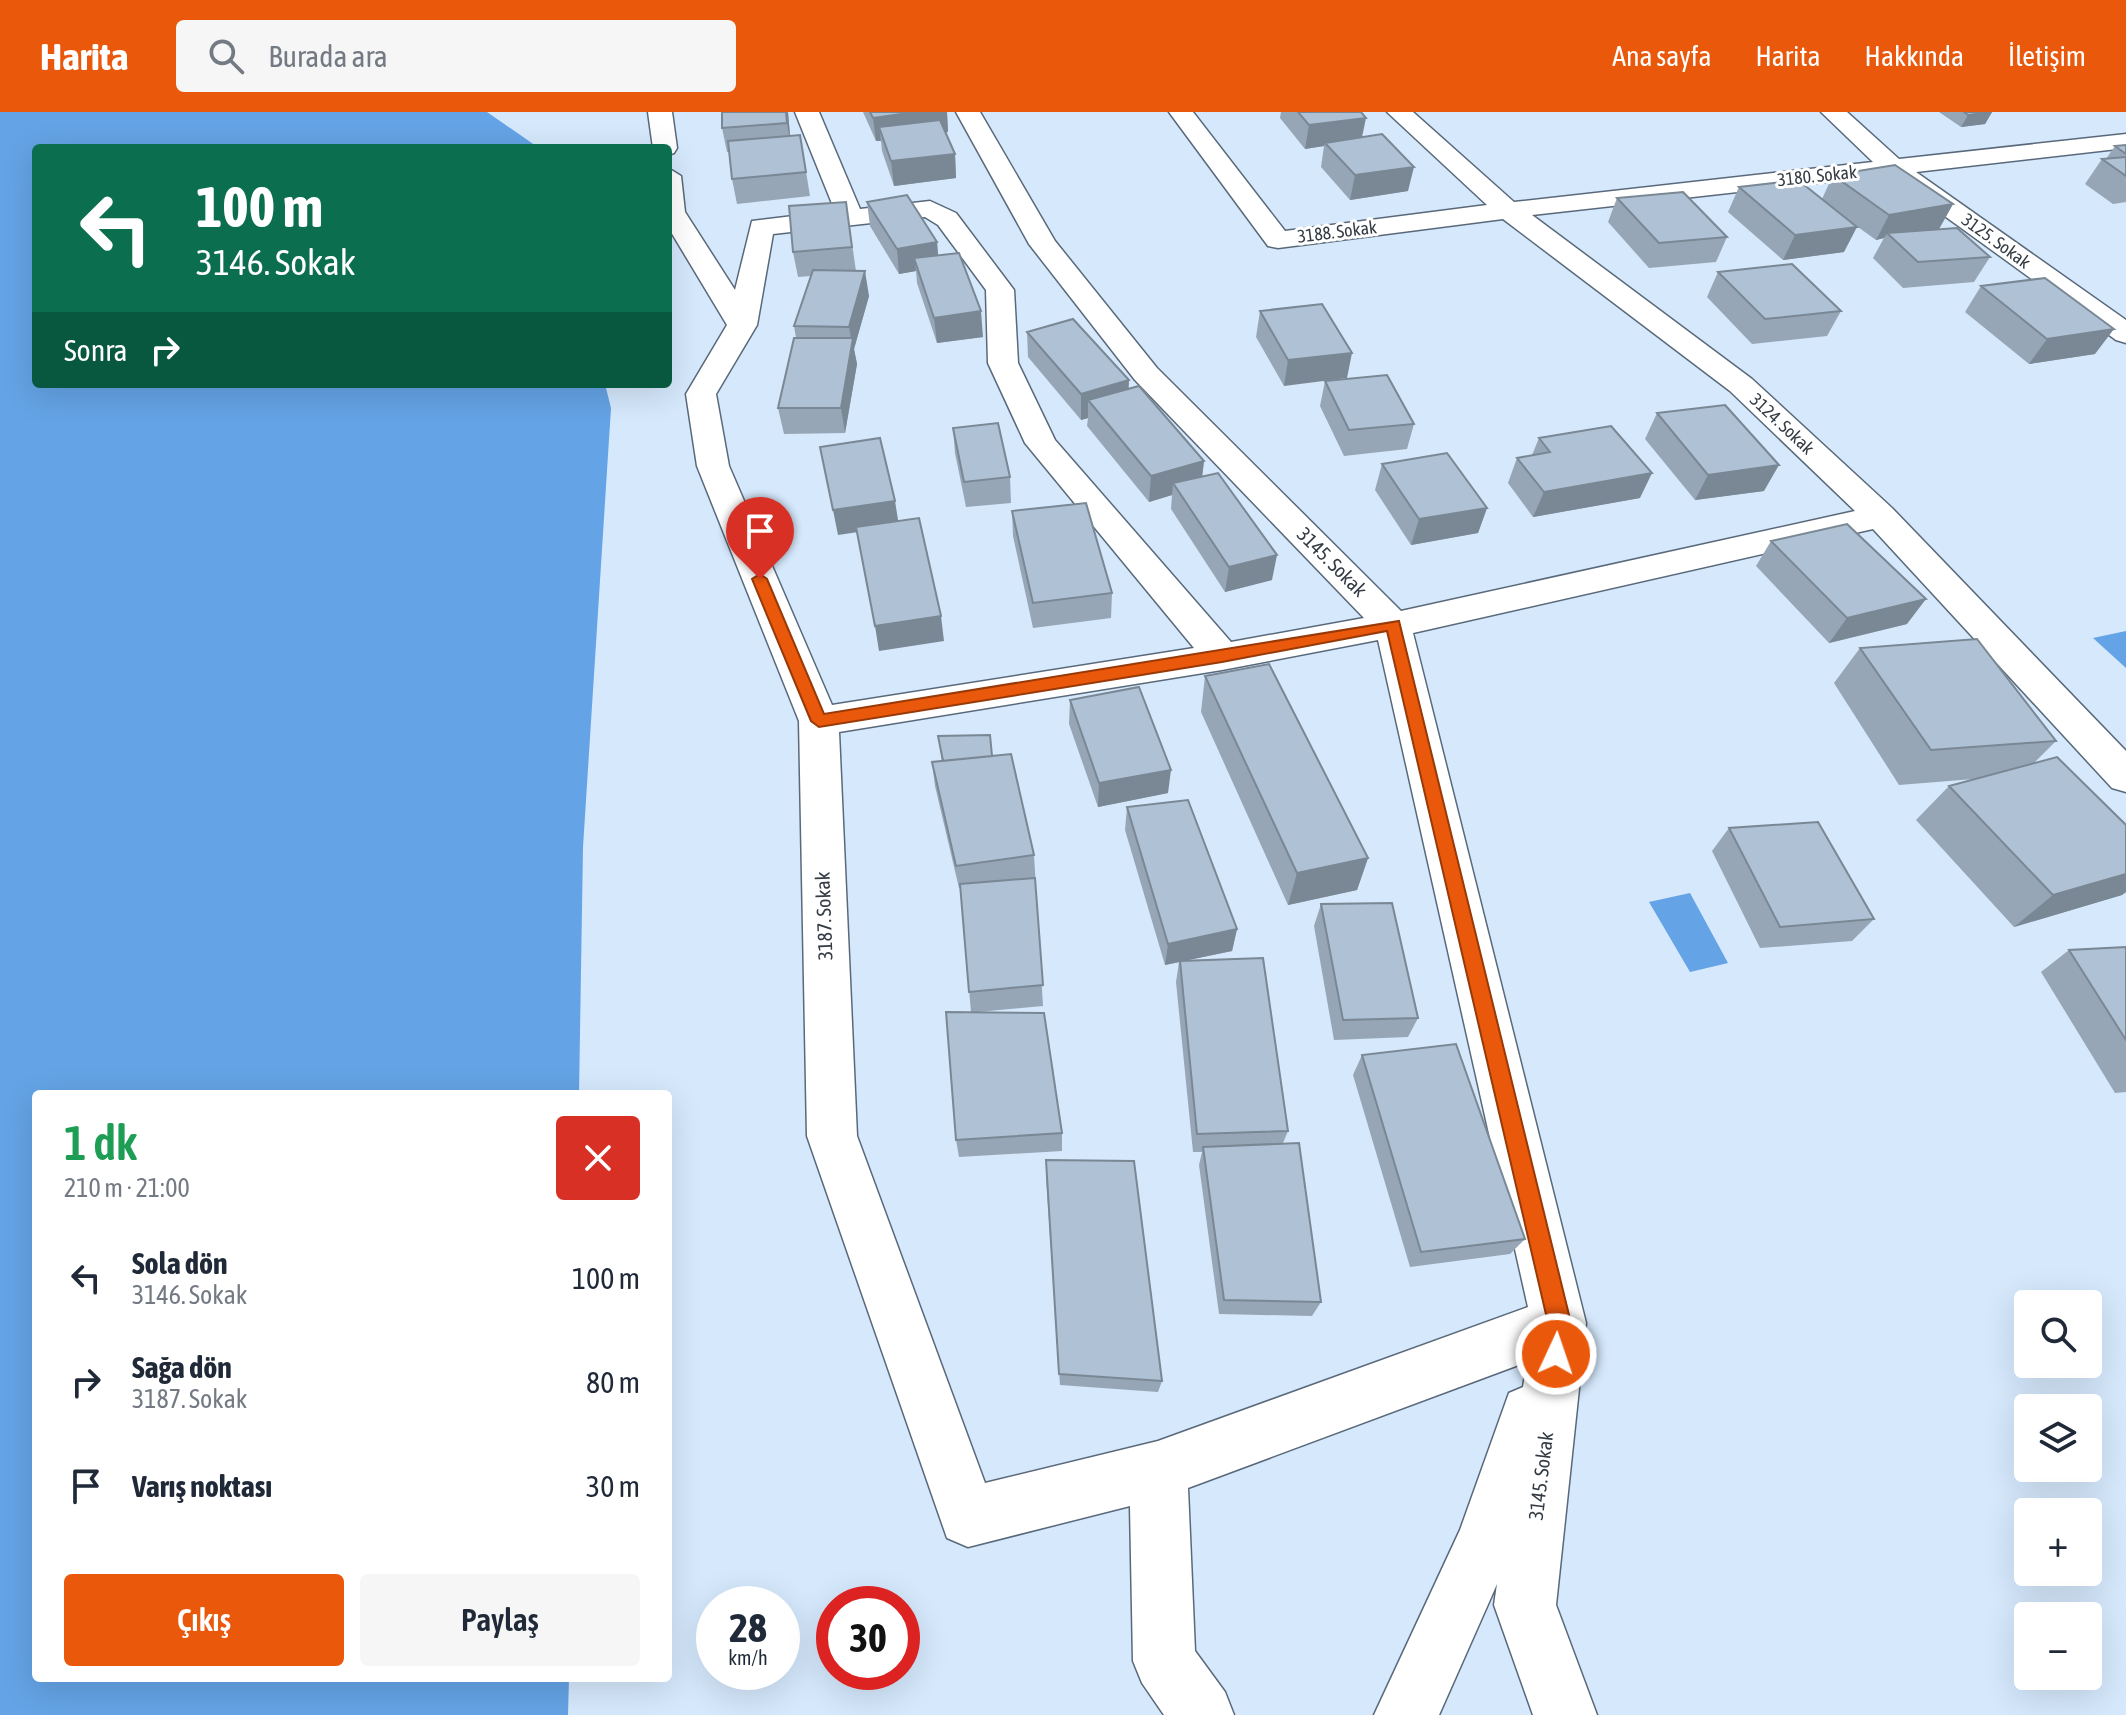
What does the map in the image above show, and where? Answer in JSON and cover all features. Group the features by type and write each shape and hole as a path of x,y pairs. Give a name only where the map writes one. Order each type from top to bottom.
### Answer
{"street":[{"path":"660,112 664,144"},
{"path":"807,112 851,217 930,209 947,219 1000,290 1003,363 1041,443 1222,657"},
{"name":"3145. Sokak","path":"968,112 1043,244 1146,374 1393,625 1559,1323 1525,1605 1565,1715"},
{"name":"3188. Sokak","path":"1181,112 1278,240 1508,210"},
{"name":"3124. Sokak","path":"1399,112 1508,210 1741,385 1880,516 2126,777"},
{"name":"3125. Sokak","path":"1833,112 1893,167 2126,334"},
{"name":"3180. Sokak","path":"1508,210 2126,141"},
{"path":"672,212 742,325"},
{"name":"3187. Sokak","path":"851,217 761,227 742,325 701,394 713,466 819,721 832,1136 968,1517 1158,1470"},
{"path":"819,721 1222,657 1393,625 1880,516"},
{"path":"1202,1715 1164,1661 1158,1470 1559,1323"},
{"path":"1406,1715 1486,1540 1559,1323"}],"water":[{"path":"0,112 487,112 533,144 32,144 32,388 606,388 611,408 583,847 579,1090 32,1090 32,1682 569,1682 568,1715 0,1715"},
{"path":"2126,631 2126,668 2093,638"},
{"path":"1690,893 1728,963 1690,972 1649,902"}],"building":[{"path":"722,112 786,112 787,123 722,128"},
{"path":"870,112 915,112 873,118"},
{"path":"1298,112 1361,112 1366,118 1309,125"},
{"path":"1964,112 1992,112 1968,115"},
{"path":"940,120 955,154 891,161 879,127"},
{"path":"1382,134 1414,167 1355,175 1325,143"},
{"path":"800,135 806,172 732,179 728,141"},
{"path":"2126,145 2126,154 2115,146"},
{"path":"2126,157 2126,176 2102,159"},
{"path":"1895,165 1953,204 1889,215 1833,175"},
{"path":"1798,180 1857,227 1795,235 1739,187"},
{"path":"1683,192 1727,237 1659,243 1617,198"},
{"path":"907,195 937,242 897,249 867,202"},
{"path":"846,202 852,247 793,252 789,206"},
{"path":"1957,228 1990,257 1918,262 1887,233"},
{"path":"959,253 981,311 934,318 914,258"},
{"path":"1792,264 1841,311 1765,319 1718,272"},
{"path":"813,270 865,271 849,327 794,326"},
{"path":"2045,278 2114,329 2047,339 1981,286"},
{"path":"1322,304 1352,353 1288,360 1260,311"},
{"path":"1073,319 1129,380 1081,394 1027,332"},
{"path":"794,338 853,338 841,408 778,408"},
{"path":"1387,375 1414,424 1349,430 1325,381"},
{"path":"1139,386 1204,461 1151,476 1088,400"},
{"path":"1725,405 1779,465 1708,475 1657,413"},
{"path":"998,423 1010,477 964,482 953,428"},
{"path":"1611,426 1652,473 1544,492 1517,458 1550,452 1539,438"},
{"path":"880,438 895,501 833,510 820,447"},
{"path":"1447,453 1487,508 1419,519 1382,464"},
{"path":"1218,473 1277,555 1229,567 1173,483"},
{"path":"1086,503 1112,593 1033,603 1012,511"},
{"path":"919,518 941,616 875,626 856,527"},
{"path":"1847,524 1926,599 1847,618 1771,541"},
{"path":"1977,639 2056,741 1931,750 1860,648"},
{"path":"1269,664 1368,858 1297,873 1205,676"},
{"path":"1139,687 1171,770 1099,783 1070,700"},
{"path":"990,735 992,756 943,761 938,736"},
{"path":"1011,754 1034,855 956,866 932,762"},
{"path":"2057,757 2126,825 2126,874 2053,895 1949,786"},
{"path":"1188,800 1237,929 1168,944 1127,807"},
{"path":"1818,822 1874,919 1780,927 1729,828"},
{"path":"1035,878 1043,985 969,992 960,884"},
{"path":"1392,903 1418,1018 1343,1020 1321,904"},
{"path":"2126,947 2126,1040 2069,950"},
{"path":"1263,958 1288,1131 1197,1134 1180,961"},
{"path":"946,1012 1044,1013 1062,1133 956,1140"},
{"path":"1456,1044 1525,1239 1421,1252 1362,1055"},
{"path":"1299,1143 1321,1302 1224,1300 1203,1147"},
{"path":"1046,1160 1134,1161 1162,1381 1059,1374"}],"route":[{"path":"760,579 819,721 1222,657 1393,625 1559,1323 1556,1354"}]}
